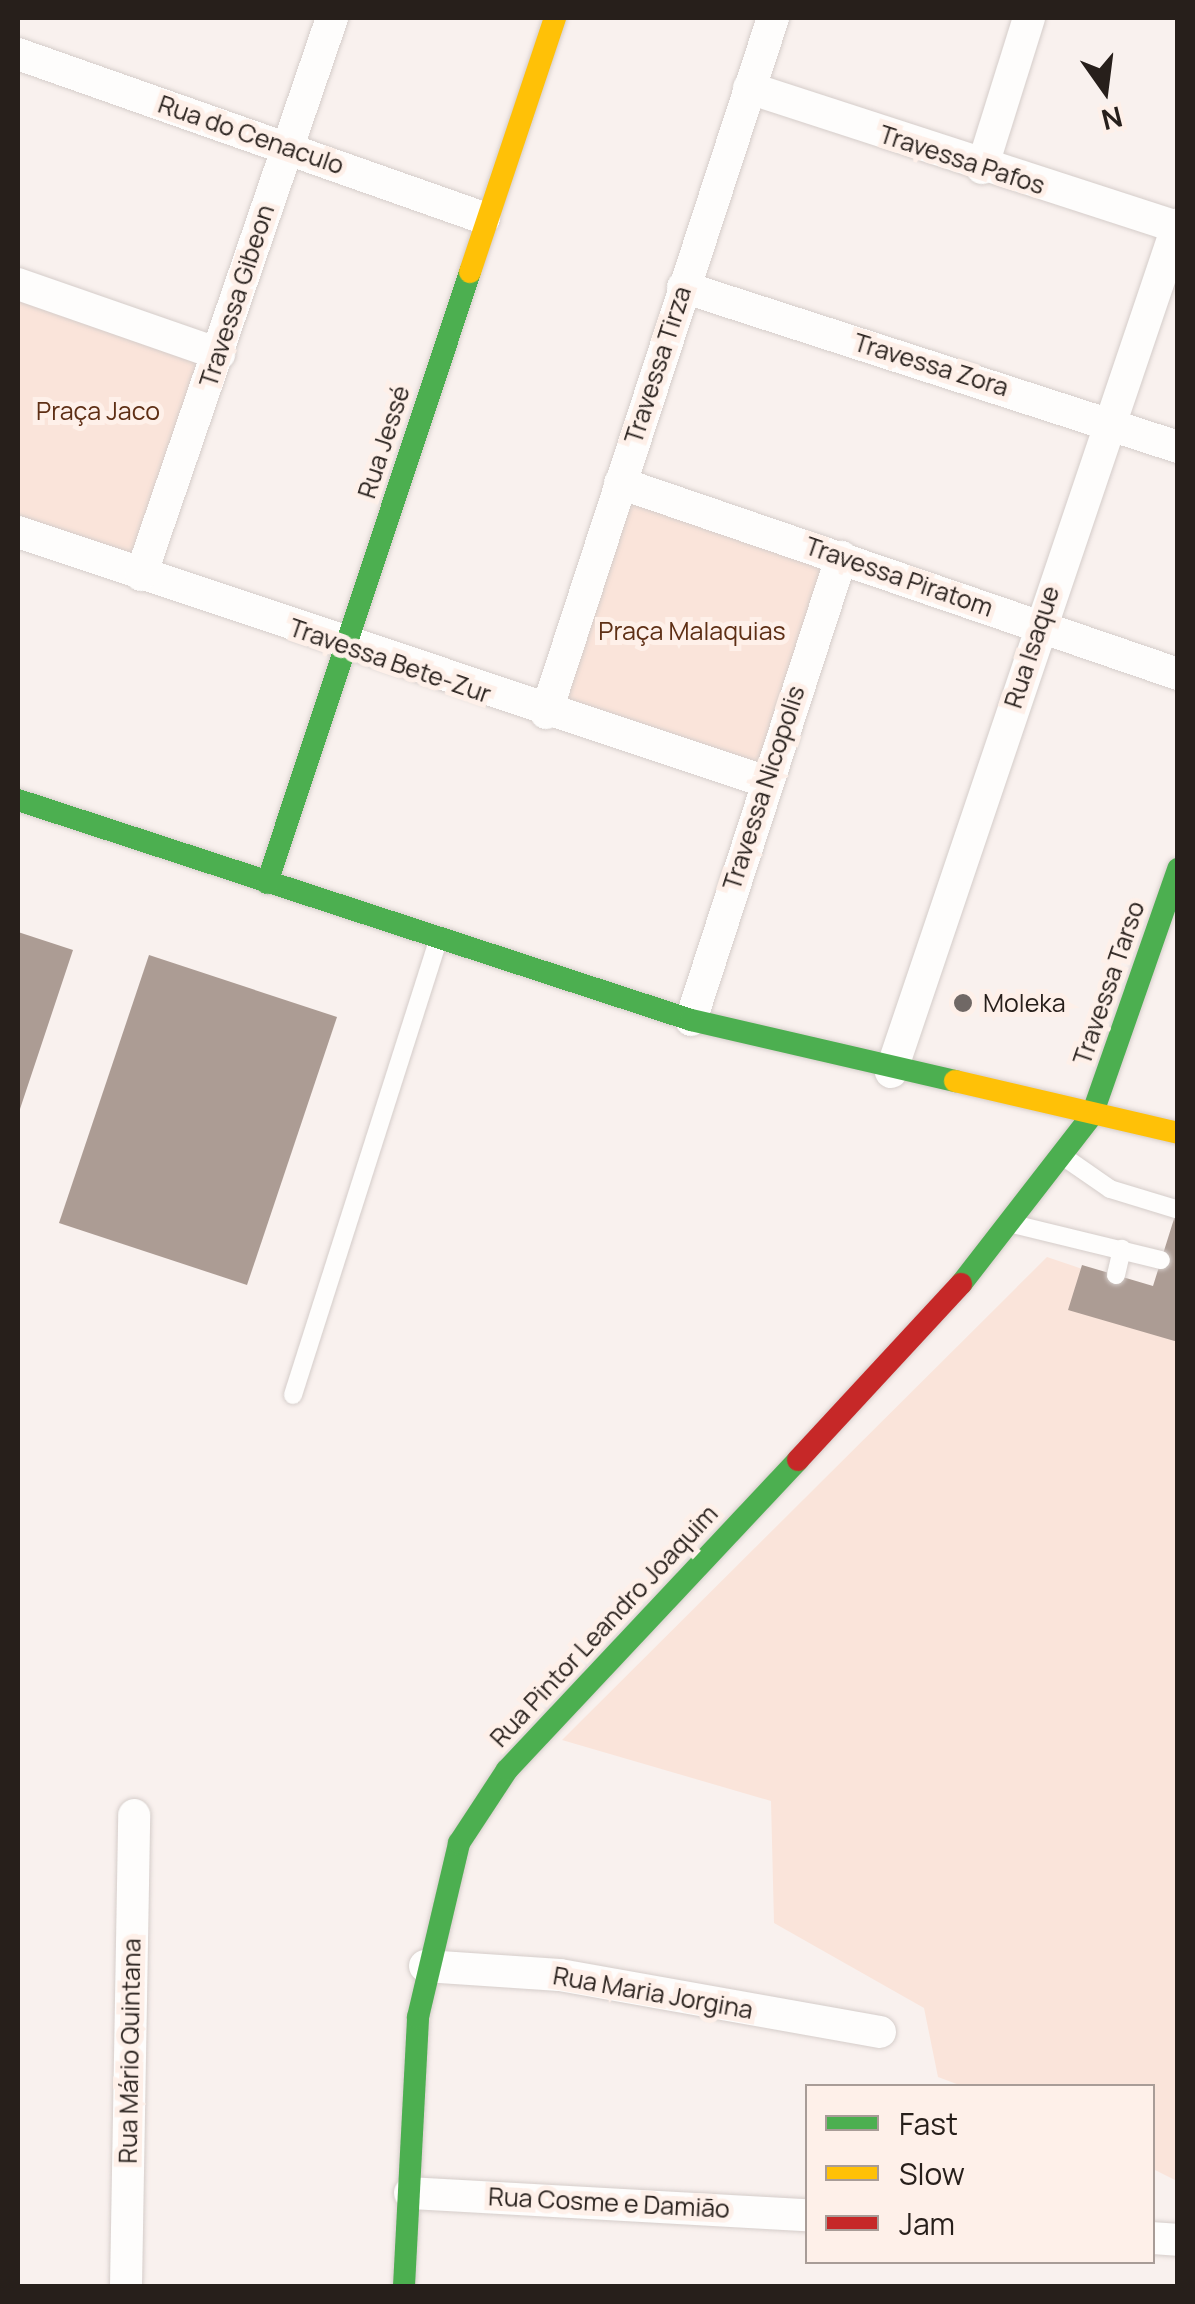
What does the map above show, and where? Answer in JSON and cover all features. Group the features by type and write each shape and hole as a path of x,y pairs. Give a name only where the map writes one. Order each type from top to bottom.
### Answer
{"street":[{"name":"Travessa Gibeon","path":"141,574 332,18"},
{"name":"Rua Jessé","path":"267,884 484,218 555,18"},
{"name":"Travessa Tirza","path":"546,713 773,18"},
{"path":"982,168 1029,18"},
{"name":"Rua do Cenaculo","path":"18,54 484,218"},
{"name":"Travessa Pafos","path":"748,88 982,168 1177,226"},
{"name":"Rua Isaque","path":"891,1072 1106,420 1177,226"},
{"path":"18,284 219,354"},
{"name":"Travessa Zora","path":"683,287 1106,420 1178,447"},
{"name":"Travessa Piratom","path":"620,483 1178,674"},
{"name":"Travessa Bete-Zur","path":"18,532 347,648 764,781"},
{"name":"Travessa Nicopolis","path":"692,1020 764,781 841,557"},
{"path":"18,800 692,1020 891,1072 1178,1133"},
{"name":"Travessa Tarso","path":"1092,1115 1178,869"},
{"name":"Rua Pintor Leandro Joaquim","path":"404,2286 425,1966 459,1844 507,1770 1012,1224 1092,1115"},
{"name":"Rua Mário Quintana","path":"126,2286 134,1815"},
{"name":"Rua Maria Jorgina","path":"425,1966 560,1975 880,2032"},
{"name":"Rua Cosme e Damião","path":"410,2193 805,2215"}],"lane":[{"path":"293,1395 440,938"},
{"path":"1064,1157 1110,1189 1176,1209"},
{"path":"1012,1224 1161,1260"},
{"path":"1116,1275 1122,1249"}],"green space":[{"name":"Praça Jaco","path":"18,298 201,360 132,560 18,521"},
{"name":"Praça Malaquias","path":"627,497 826,564 757,766 558,699"},
{"path":"1047,1257 1177,1301 1177,2181 1155,2170 1155,2084 957,2084 938,2077 924,2008 774,1923 771,1801 562,1740"}],"building":[{"path":"18,932 73,950 18,1115"},
{"path":"149,955 337,1017 247,1285 59,1223"},
{"path":"1178,1206 1178,1342 1068,1310 1082,1265 1153,1286"}],"traffic: fast":[{"path":"267,883 470,272"},
{"path":"18,800 691,1020 955,1081"},
{"path":"961,1284 1092,1115 1178,869"},
{"path":"404,2286 418,2017 459,1843 507,1770 798,1460"}],"traffic: slow":[{"path":"470,272 555,18"},
{"path":"955,1081 1178,1133"}],"traffic: jam":[{"path":"798,1460 961,1284"}],"place":[{"name":"Moleka","path":"963,1003"}]}
